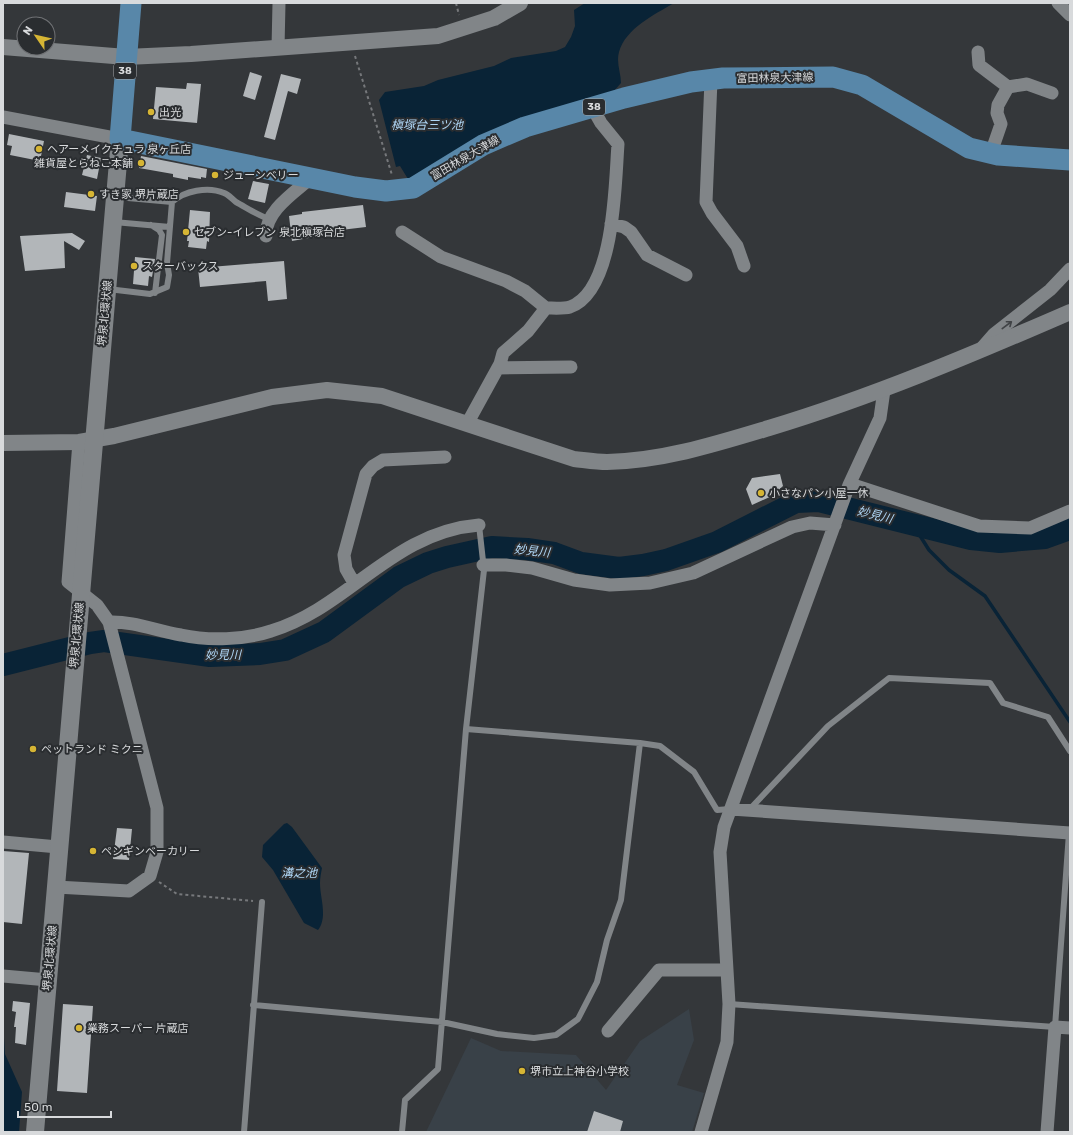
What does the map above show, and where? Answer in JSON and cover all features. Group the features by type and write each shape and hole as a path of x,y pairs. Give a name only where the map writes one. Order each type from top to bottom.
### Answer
{"main road":[{"name":"38","path":"120,139 131,3"},
{"name":"富田林泉大津線","path":"120,139 311,178 386,191 407,190 413,188 483,145 525,127 592,107 677,86 711,80 833,77 862,85 969,148 998,155 1070,160"},
{"name":"堺泉北環状線","path":"35,1132 56,887 58,847 120,139"}],"street":[{"path":"278,48 279,3"},
{"path":"3,46 126,57 191,59 278,48 438,36 494,18 520,3"},
{"path":"1058,3 1070,15"},
{"path":"978,52 978,65 1008,87 1027,84 1052,93"},
{"path":"711,80 705,188 706,202 737,246 744,266"},
{"path":"991,153 1001,124 997,113 998,105 1008,87"},
{"path":"402,232 441,257 506,281 525,291 546,308 570,307 582,300 594,283 603,264 611,224 618,144 601,123 592,107"},
{"path":"3,117 120,139"},
{"path":"266,236 266,228 269,219 276,210 311,178"},
{"path":"611,224 624,227 631,232 647,255 686,275"},
{"path":"979,352 994,334 1050,290 1070,269"},
{"path":"467,424 498,368 503,353 528,331 546,308"},
{"path":"3,443 79,442 114,436 272,397 327,390 382,396 574,459 605,462 634,461 702,449 797,420 884,390 979,352 1070,312"},
{"path":"498,368 571,367"},
{"path":"701,1132 727,1042 729,1004 720,852 724,827 850,484 880,418 884,390"},
{"path":"56,887 129,892 150,876 157,852 157,808 109,622 96,605 68,582 79,442"},
{"path":"354,583 346,569 344,555 366,474 373,466 382,460 445,456"},
{"path":"850,484 979,526 1030,528 1070,511"},
{"path":"483,565 506,564 532,568 574,580 610,585 650,583 693,573 792,527 810,523 835,524"},
{"path":"109,622 126,621 181,636 213,638 243,637 270,632 292,623 327,603 378,565 411,546 438,534 460,527 479,525"},
{"path":"731,809 1070,833"},
{"path":"3,842 58,847"},
{"path":"608,1031 659,970 727,970"},
{"path":"3,976 48,980"},
{"path":"1047,1132 1055,1026 1070,1028"}],"lane":[{"path":"107,293 150,294 167,287 169,275 168,263 172,202 178,196 210,189 224,193 257,214 269,219"},
{"path":"115,197 172,202"},
{"path":"113,222 170,227"},
{"path":"151,225 159,230 162,235 155,293"},
{"path":"402,1132 405,1100 438,1069 466,729 483,565 479,525"},
{"path":"749,810 828,726 889,678 990,683 1003,703 1048,717 1070,751"},
{"path":"466,729 640,743 660,746 694,772 717,810 731,809"},
{"path":"253,1005 442,1022 497,1034 534,1038 556,1035 578,1019 597,982 607,940 621,900 640,743"},
{"path":"729,1004 1055,1026 1070,833"},
{"path":"244,1132 262,902"}],"path":[{"path":"351,42 392,175"},
{"path":"150,876 177,894 262,902"}],"shaded area":[{"name":"堺市立上神谷小学校","path":"689,1009 694,1040 677,1085 704,1093 692,1132 426,1132 471,1038 501,1051 576,1055 606,1090 640,1041"}],"water":[{"name":"槇塚台三ツ池","path":"585,3 674,3 650,17 634,29 623,43 619,52 618,60 621,83 614,91 408,179 400,166 396,167 379,100 385,92 424,86 438,80 494,66 511,58 556,51 565,47 575,26 574,10"},
{"name":"溝之池","path":"287,823 292,827 322,868 320,889 323,919 318,930 304,923 273,870 262,857 263,845 284,824"},
{"path":"3,1022 5,1054 22,1092 19,1132 3,1132"}],"building":[{"path":"250,72 262,76 255,100 243,96"},
{"path":"281,74 301,79 297,94 288,91 275,140 264,137"},
{"path":"187,83 201,84 197,123 153,119 156,87 186,89"},
{"path":"9,134 44,141 40,161 10,155 12,146 7,145"},
{"path":"87,155 101,158 97,179 82,175"},
{"path":"141,156 207,169 206,178 201,177 201,179 188,177 188,180 173,177 173,174 139,168"},
{"path":"253,181 269,184 265,203 248,199"},
{"path":"66,192 97,196 95,211 64,207"},
{"path":"363,205 366,227 324,232 325,235 292,241 289,216 302,214 302,212"},
{"path":"190,210 210,212 209,242 207,241 206,249 188,247 189,241 187,241"},
{"path":"72,233 85,241 79,250 64,241 65,268 25,271 20,236"},
{"path":"135,257 155,259 152,277 149,276 148,286 133,284"},
{"path":"284,261 287,299 268,301 266,281 200,287 198,268"},
{"name":"小さなパン小屋一休","path":"780,474 783,486 772,496 752,505 746,489 752,478"},
{"path":"117,828 132,829 129,860 113,859"},
{"path":"3,851 29,853 22,924 3,922"},
{"path":"13,1001 30,1003 26,1045 15,1043 16,1027 14,1027 16,1012 12,1011"},
{"path":"63,1004 93,1006 87,1093 57,1091"},
{"path":"594,1111 623,1121 620,1132 587,1132"}],"waterway":[{"name":"妙見川","path":"3,665 90,643 104,641 210,656 260,654 285,650 324,632 399,577 428,563 447,557 492,547 527,549 554,553 581,563 619,568 643,565 666,560 717,542 796,502 819,501 971,539 1000,542 1045,538 1070,529"},
{"path":"912,523 929,550 949,570 985,596 1070,722"}],"place":[{"name":"出光","path":"151,112"},
{"name":"ヘアーメイクチュラ 泉ヶ丘店","path":"39,149"},
{"name":"雑貨屋とらねこ本舗","path":"141,163"},
{"name":"ジューンベリー","path":"215,175"},
{"name":"すき家 堺片蔵店","path":"91,194"},
{"name":"セブン-イレブン 泉北槇塚台店","path":"186,232"},
{"name":"スターバックス","path":"134,266"},
{"name":"小さなパン小屋一休","path":"761,493"},
{"name":"ペットランド ミクニ","path":"33,749"},
{"name":"ペンギンベーカリー","path":"93,851"},
{"name":"業務スーパー 片蔵店","path":"79,1028"},
{"name":"堺市立上神谷小学校","path":"522,1071"}]}
